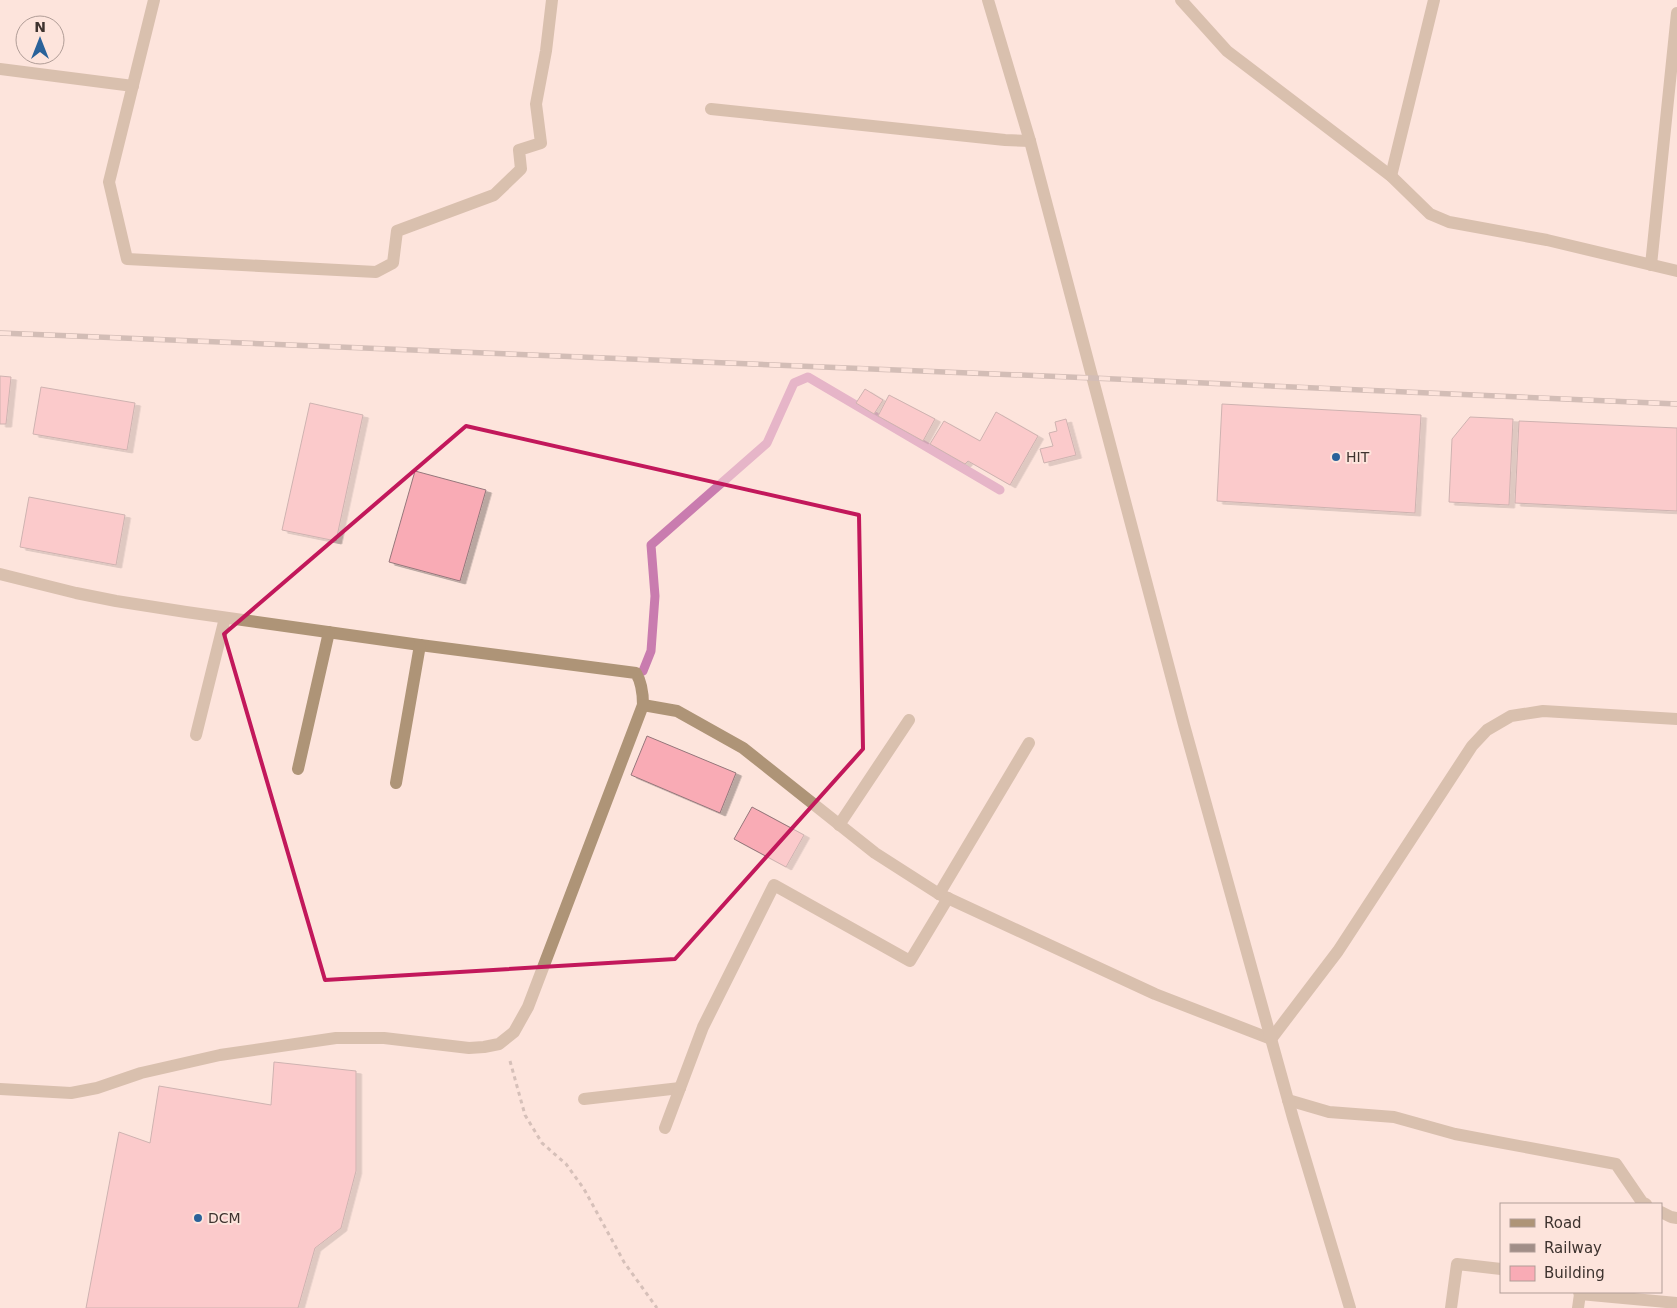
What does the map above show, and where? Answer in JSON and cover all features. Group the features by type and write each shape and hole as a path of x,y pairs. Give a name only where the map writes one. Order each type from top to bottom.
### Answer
{"street":[{"path":"154,0 109,182 127,259 376,272 393,263 396,231 494,195 521,169 519,150 541,143 536,104 552,0"},
{"path":"988,0 1030,141 1181,715 1288,1100 1350,1308"},
{"path":"1181,0 1227,51 1391,176 1430,214 1449,222 1547,240 1677,271"},
{"path":"1391,176 1434,0"},
{"path":"1651,265 1677,13"},
{"path":"0,69 133,86"},
{"path":"710,109 1030,141"},
{"path":"0,574 116,601 225,618 636,673 641,681 643,705 528,1007 514,1032 499,1044 469,1048 384,1038 336,1038 220,1055 141,1073 97,1088 71,1093 0,1089"},
{"path":"196,735 225,618"},
{"path":"298,769 329,632"},
{"path":"396,783 420,645"},
{"path":"643,705 677,712 743,748 875,854 944,896 1156,994 1271,1039"},
{"path":"1271,1039 1338,951 1472,746 1487,730 1511,716 1543,712 1677,719"},
{"path":"839,825 909,720"},
{"path":"665,1128 703,1027 774,885 910,961 1029,743"},
{"path":"584,1098 680,1088"},
{"path":"1288,1100 1329,1112 1394,1117 1455,1134 1616,1164 1644,1203"},
{"path":"1662,1212 1677,1218"},
{"path":"1451,1308 1457,1264 1500,1269"},
{"path":"1578,1308 1579,1293 1677,1302"}],"path":[{"path":"504,1040 525,1115 542,1143 566,1164 584,1189 624,1262 657,1308"}],"highlighted area":[{"path":"466,426 859,515 863,749 675,959 325,980 224,634"}],"building":[{"path":"0,376 11,377 6,424 0,424"},
{"path":"41,387 135,403 127,450 33,434"},
{"path":"865,389 883,400 874,414 856,403"},
{"path":"889,395 935,419 923,441 878,416"},
{"path":"310,403 363,415 336,541 282,530"},
{"path":"1222,404 1421,415 1415,513 1217,501"},
{"path":"996,412 1038,436 1010,485 968,461 965,464 930,444 944,421 980,441"},
{"path":"1470,417 1513,419 1509,505 1449,502 1452,439"},
{"path":"1066,419 1076,455 1044,463 1040,449 1053,446 1049,433 1057,431 1055,422"},
{"path":"1519,421 1677,428 1677,511 1515,503"},
{"path":"415,471 486,490 460,581 389,562"},
{"path":"29,497 125,515 116,565 20,547"},
{"path":"647,736 736,773 720,813 631,775"},
{"path":"752,807 804,835 786,867 734,839"},
{"path":"274,1062 356,1071 356,1171 341,1228 315,1248 298,1308 86,1308 119,1132 150,1143 159,1086 271,1105"}],"waterway":[{"path":"643,671 651,651 655,596 651,545 767,443 794,383 808,377 1000,490"}],"railway":[{"path":"0,333 1677,404"}],"place":[{"name":"HIT","path":"1336,457"},
{"name":"DCM","path":"198,1218"}]}
